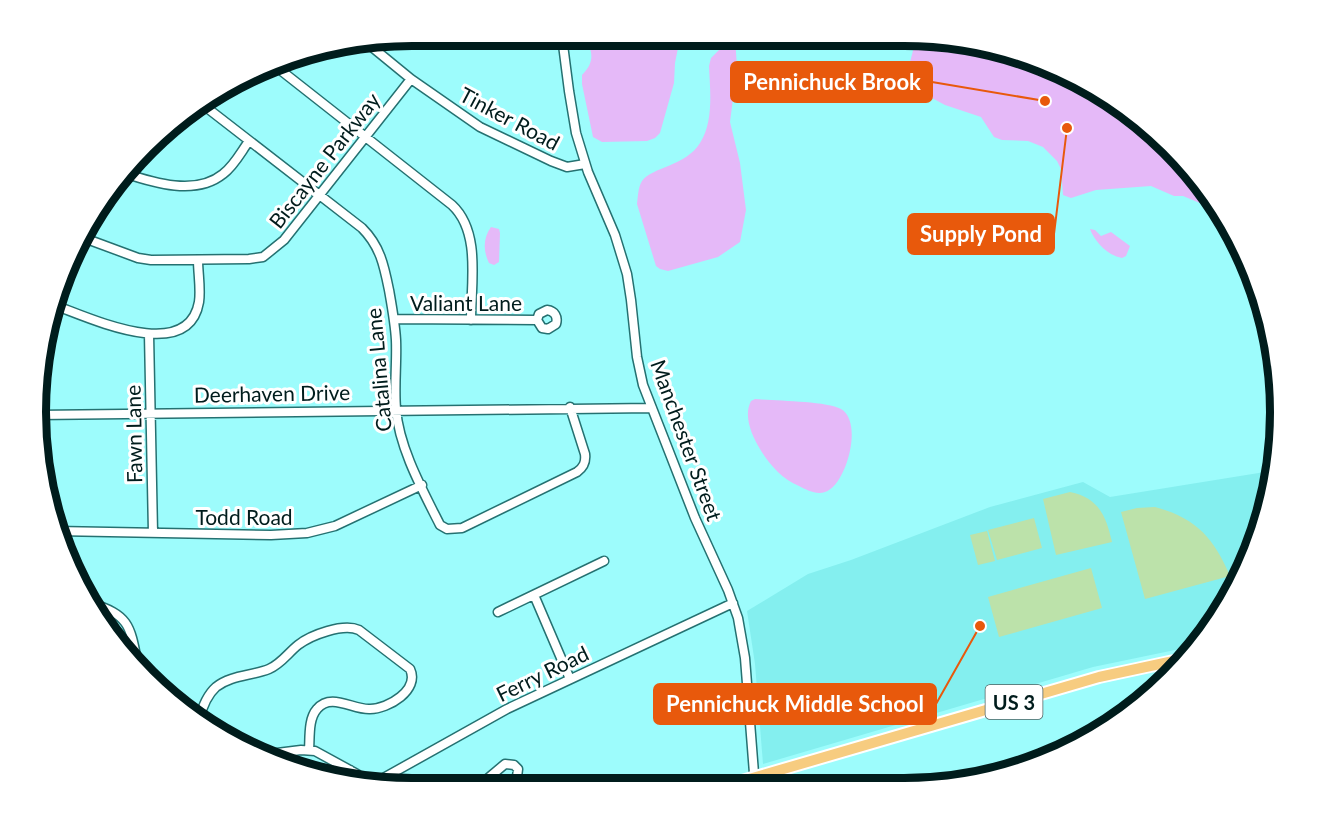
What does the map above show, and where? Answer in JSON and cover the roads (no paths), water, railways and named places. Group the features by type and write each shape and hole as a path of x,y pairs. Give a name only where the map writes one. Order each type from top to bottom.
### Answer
{"main road":[{"name":"US 3","path":"767,778 1119,672 1172,661"}],"street":[{"name":"Manchester Street","path":"563,46 573,120 585,164 622,255 630,292 639,367 652,408 695,518 733,603 739,623 745,658 754,778"},
{"name":"Tinker Road","path":"373,49 468,120 551,161 567,167 585,164"},
{"path":"281,71 452,205 465,222 471,242 471,320"},
{"name":"Biscayne Parkway","path":"89,240 138,258 198,260 263,257 284,240 411,79"},
{"name":"Catalina Lane","path":"208,109 372,238 384,265 394,319 396,410 404,448 440,525 454,530 468,525 577,472 586,461 570,407"},
{"path":"133,175 171,185 199,185 213,181 224,173 249,141"},
{"path":"62,308 120,328 149,334 175,332 188,325 199,302 198,260"},
{"name":"Valiant Lane","path":"394,319 537,320"},
{"name":"Fawn Lane","path":"149,334 153,533"},
{"name":"Deerhaven Drive","path":"46,415 570,407 652,408"},
{"name":"Todd Road","path":"67,531 271,535 307,533 335,526 422,485"},
{"path":"498,612 604,561"},
{"path":"534,595 570,680"},
{"name":"Ferry Road","path":"386,777 507,709 733,603"},
{"path":"103,607 124,619 134,650"},
{"path":"202,711 208,697 216,687 224,682 274,667 296,646 308,639 346,626 359,630 410,669 412,682 404,694 379,708 364,709 342,703 325,703 317,709 313,716 309,750"},
{"path":"281,753 309,750 331,758 354,772"},
{"path":"488,778 505,764 514,765 518,769 515,778"}],"place":[{"name":"Pennichuck Brook","path":"1045,101"},
{"name":"Supply Pond","path":"1067,128"},
{"name":"Pennichuck Middle School","path":"980,626"}]}
